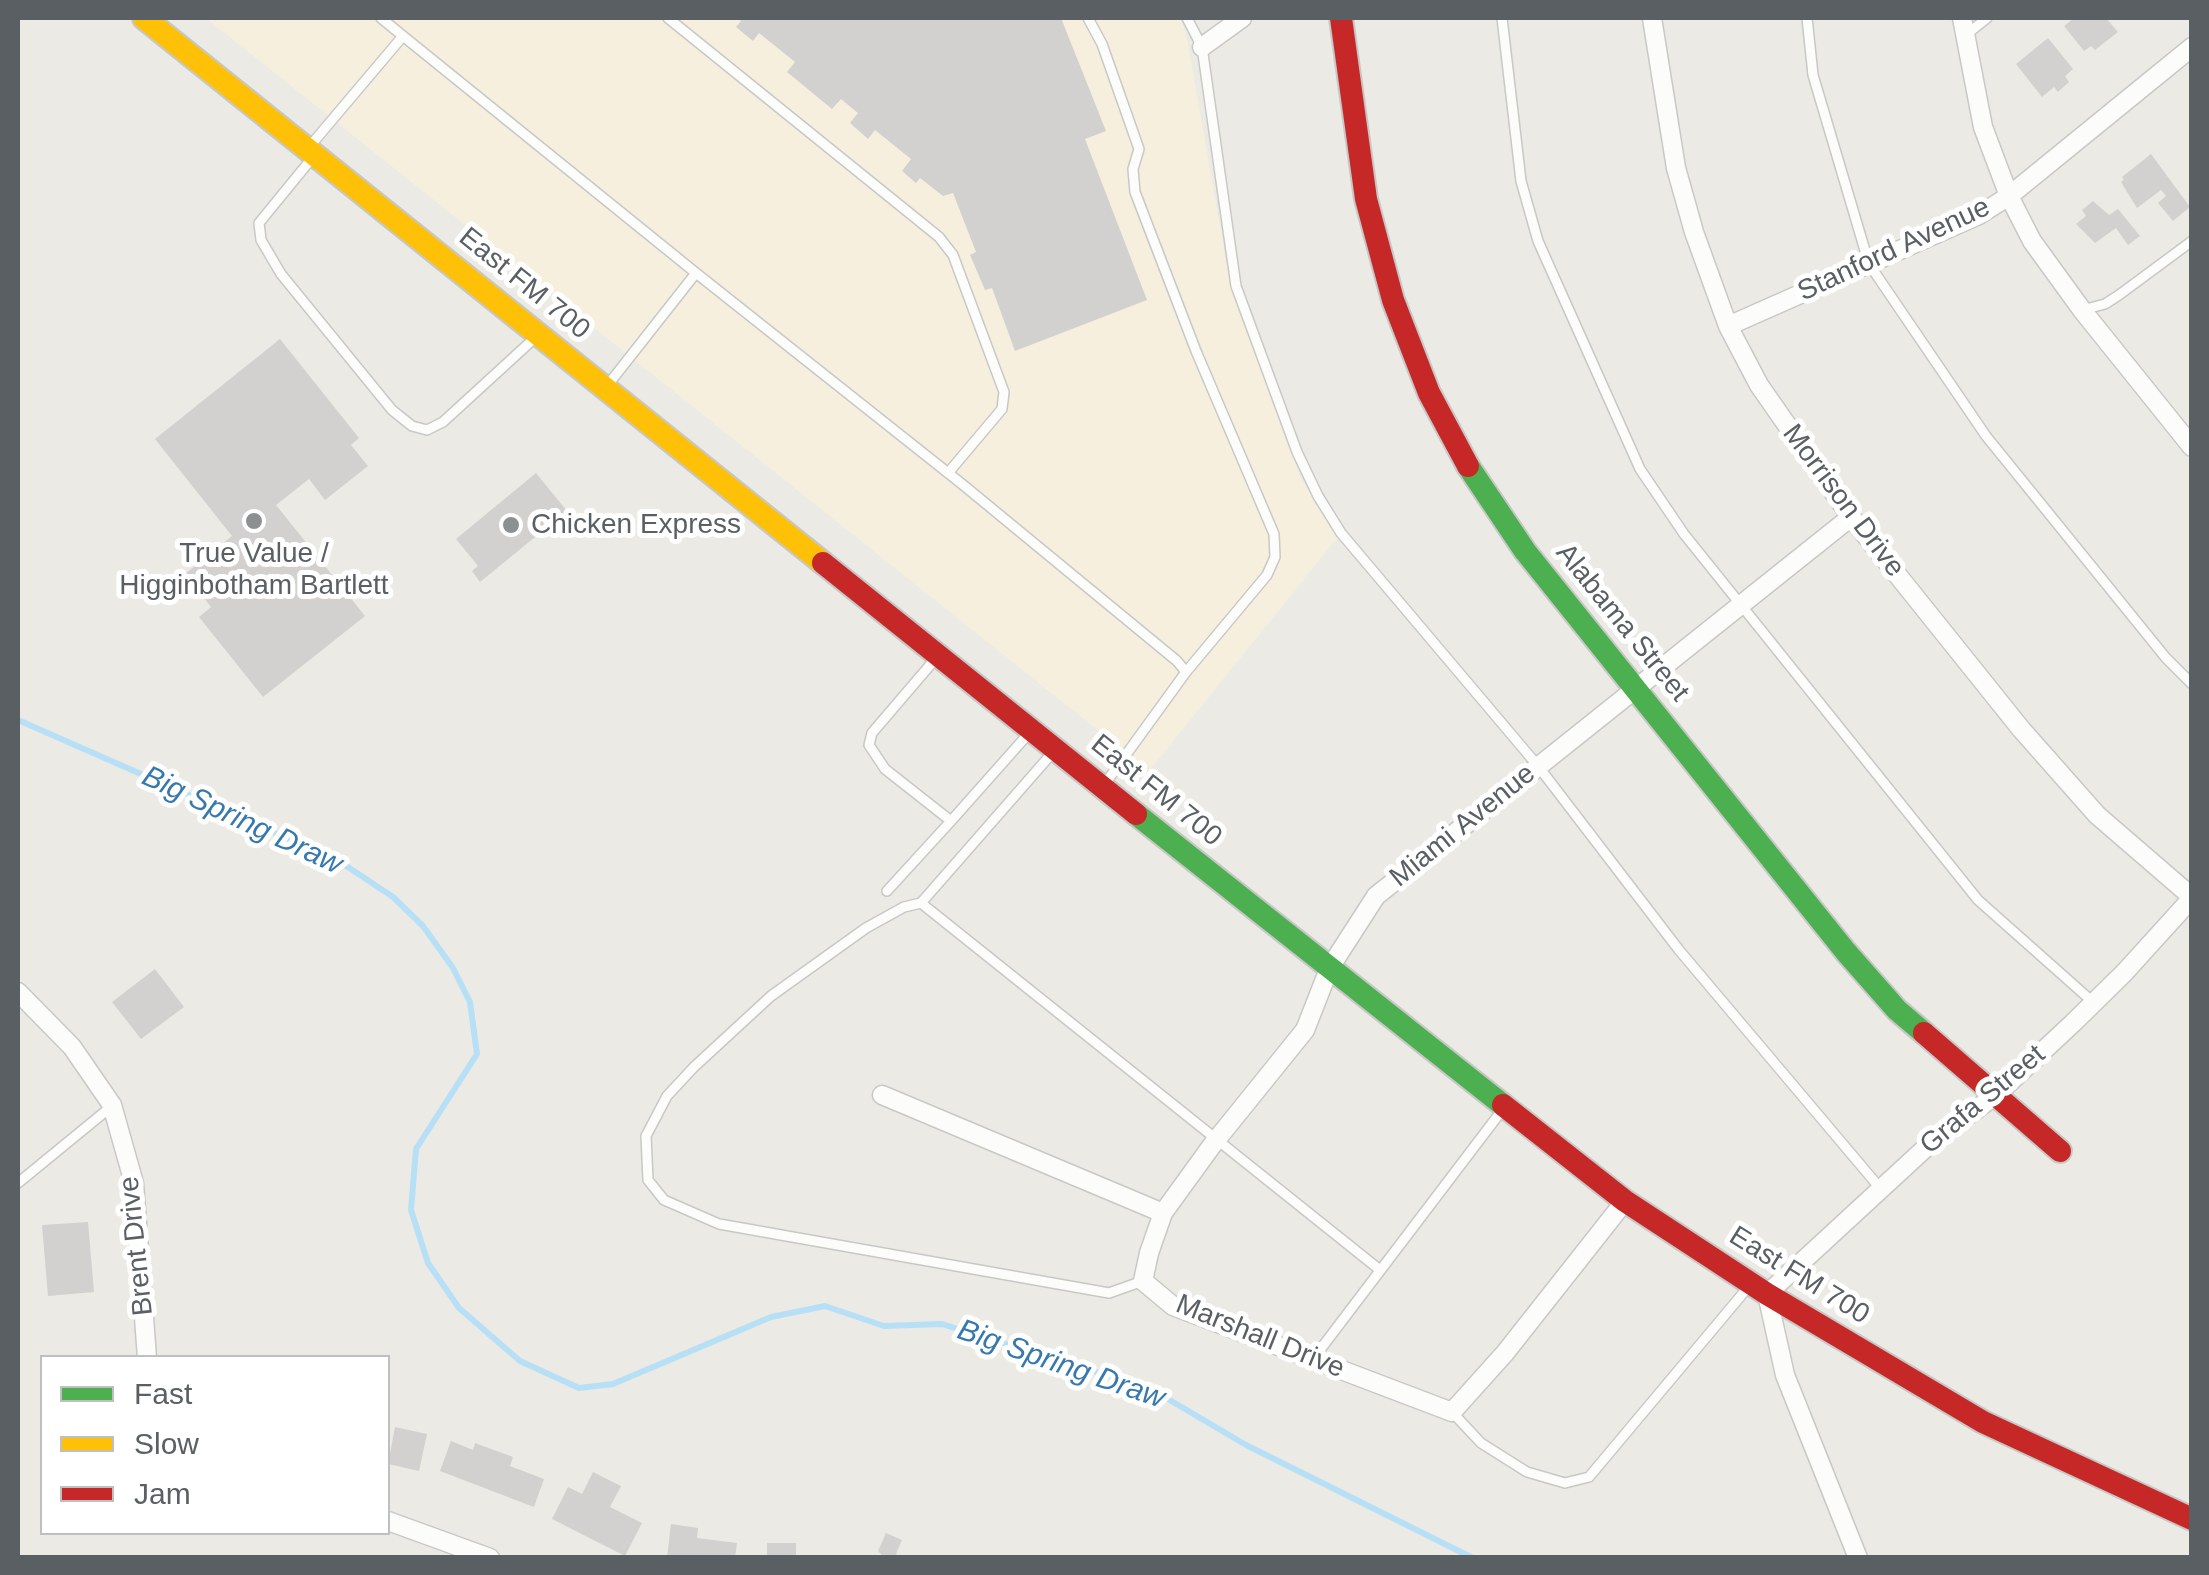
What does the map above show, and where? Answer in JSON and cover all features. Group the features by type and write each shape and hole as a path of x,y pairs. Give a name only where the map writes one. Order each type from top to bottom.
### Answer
{"main road":[{"name":"East FM 700","path":"144,18 1625,1201 1759,1289 1983,1422 2192,1519"},
{"name":"Alabama Street","path":"1342,18 1366,199 1394,300 1429,393 1473,475 1526,551 1846,952 1897,1010 2060,1151"}],"street":[{"path":"1202,47 1242,18"},
{"name":"Morrison Drive","path":"1652,18 1676,168 1694,232 1728,326 1759,385 1851,517 2020,728 2097,815 2192,898"},
{"path":"1964,27 1983,126 2009,196 2032,240 2082,310 2190,441"},
{"name":"Stanford Avenue","path":"1728,326 1979,215 2009,196 2041,166 2192,47"},
{"name":"Miami Avenue","path":"1164,1213 1305,1030 1329,968 1376,896 1851,517"},
{"name":"Grafa Street","path":"1759,1289 1881,1190 1934,1141 1996,1095 2094,1003 2192,898"},
{"name":"Brent Drive","path":"18,992 72,1047 112,1105 134,1183 147,1355"},
{"path":"882,1095 1164,1213"},
{"path":"1452,1412 1505,1353 1625,1201"},
{"name":"Marshall Drive","path":"1164,1213 1143,1280 1173,1306 1452,1412"},
{"path":"1759,1289 1784,1375 1858,1558"},
{"path":"390,1521 490,1558"}],"lane":[{"path":"380,18 948,472 1186,672"},
{"path":"668,18 938,236 953,256 1004,392 1002,409 948,472"},
{"path":"1088,18 1102,44 1138,150 1133,169 1135,192 1196,351 1274,534 1275,556 1267,574 1186,672 1102,786"},
{"path":"1188,18 1202,47 1236,286 1297,452 1318,496 1341,533 1538,766 1678,950 1881,1190"},
{"path":"1502,18 1521,181 1538,241 1640,469 1684,534 1978,900 2094,1003"},
{"path":"1808,18 1813,75 1869,264 1986,436 2166,658 2192,684"},
{"path":"1964,27 1988,18"},
{"path":"403,36 259,223 261,240 281,274 392,410 412,426 427,430 443,422 539,334"},
{"path":"2082,310 2105,304 2192,241"},
{"path":"605,387 696,273"},
{"path":"939,655 872,733 869,745 885,769 950,822"},
{"path":"887,891 1032,730"},
{"path":"1056,749 921,903 904,907 866,928 771,996 694,1067 667,1096 646,1136 648,1180 664,1200 719,1224 1109,1293 1143,1280"},
{"path":"921,903 1380,1270"},
{"path":"18,1183 112,1105"},
{"path":"1312,1359 1505,1106"},
{"path":"1452,1412 1481,1443 1526,1472 1564,1483 1590,1477 1759,1289"}],"shaded area":[{"path":"206,18 1180,18 1186,33 1230,283 1301,479 1338,537 1149,771"}],"building":[{"path":"738,18 1061,18 1106,131 1085,139 1147,300 1015,351 992,288 985,290 970,255 976,252 953,193 943,196 920,178 916,183 902,171 911,159 875,130 868,139 850,123 858,113 841,99 832,109 787,72 795,62 759,33 753,41 736,27 741,21"},
{"path":"2074,18 2106,18 2118,32 2095,50 2091,46 2084,51 2064,26"},
{"path":"2048,38 2073,69 2065,76 2069,82 2058,92 2054,87 2042,97 2016,64"},
{"path":"2151,154 2190,207 2173,221 2158,203 2166,196 2161,190 2137,208 2121,182"},
{"path":"2093,201 2109,215 2118,209 2140,236 2128,245 2116,228 2095,243 2076,224 2086,216 2082,210"},
{"name":"True Value / Higginbotham Bartlett","path":"280,339 359,438 351,445 368,466 325,500 309,479 276,505 365,616 263,697 199,617 211,607 185,574 232,536 155,439"},
{"name":"Chicken Express","path":"536,473 567,511 480,582 472,571 478,566 456,539"},
{"path":"155,969 184,1007 141,1039 112,1002"},
{"path":"88,1222 94,1292 48,1296 42,1225"},
{"path":"395,1427 427,1434 419,1471 390,1464"},
{"path":"451,1441 473,1450 475,1443 513,1457 510,1466 544,1479 534,1507 440,1471"},
{"path":"593,1472 621,1486 610,1507 642,1523 625,1556 552,1519 568,1487 582,1494"},
{"path":"671,1524 698,1528 697,1538 737,1543 735,1558 667,1558"},
{"path":"886,1533 902,1540 896,1554 903,1558 885,1558 878,1551"},
{"path":"767,1543 796,1543 796,1558 767,1558"}],"waterway":[{"name":"Big Spring Draw","path":"18,720 339,861 393,897 423,926 453,968 470,1002 477,1054 416,1149 411,1210 428,1263 459,1308 520,1361 579,1388 613,1384 771,1317 825,1306 884,1326 942,1324 1151,1389 1246,1445 1473,1558"}],"traffic: fast":[{"path":"1468,466 1525,551 1846,952 1897,1010 1924,1033"},
{"path":"1136,814 1503,1105"}],"traffic: slow":[{"path":"144,18 823,563"}],"traffic: jam":[{"path":"1341,18 1366,199 1393,300 1429,393 1468,466"},
{"path":"823,563 1136,814"},
{"path":"1924,1033 2060,1151"},
{"path":"1503,1105 1625,1201 1767,1294 1983,1422 2192,1519"}],"place":[{"name":"True Value / Higginbotham Bartlett","path":"254,521"},
{"name":"Chicken Express","path":"511,525"}]}
